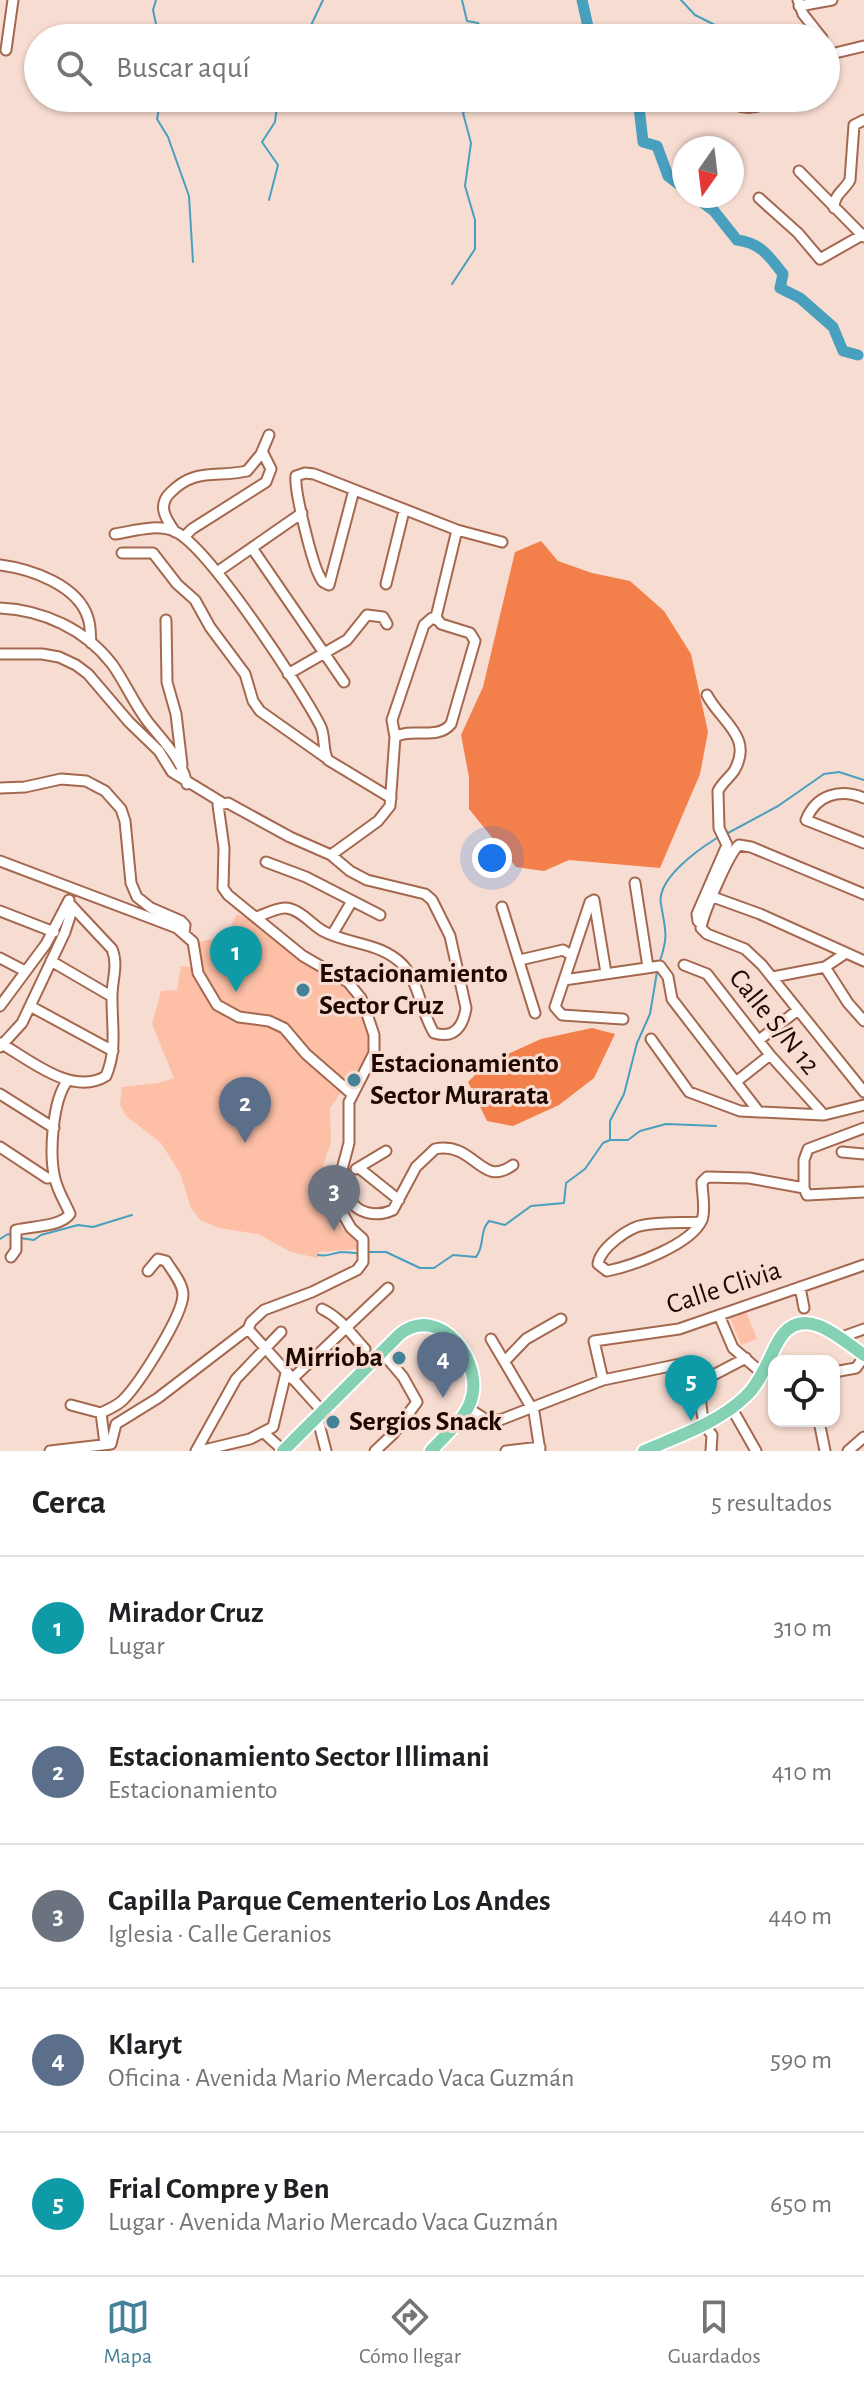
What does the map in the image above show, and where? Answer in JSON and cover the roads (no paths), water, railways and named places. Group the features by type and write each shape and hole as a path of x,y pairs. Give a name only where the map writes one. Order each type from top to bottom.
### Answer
{"main road":[{"path":"733,1411 750,1392 785,1332 795,1326 814,1324 863,1360"},
{"path":"779,1355 787,1341 800,1331 817,1332 837,1341"},
{"path":"283,1451 384,1355 411,1336 424,1332 438,1335 454,1350 465,1372 466,1393 465,1406 436,1445 421,1451"},
{"path":"644,1451 660,1449 707,1428 755,1397 768,1375"},
{"path":"293,1451 321,1417"}],"street":[{"path":"6,50 13,0"},
{"path":"811,24 798,3 832,0"},
{"path":"840,52 864,46"},
{"path":"834,208 837,194 850,180 854,125 864,120"},
{"path":"759,198 798,233 820,259 864,235 799,171"},
{"path":"269,435 247,471 191,477 169,494 164,501 164,513 217,572 288,674 320,725 324,735 325,757"},
{"path":"115,534 161,528 180,534 192,529 266,482 271,469 262,451"},
{"path":"354,490 329,585 322,582 316,570 295,485 296,476 300,474 314,474 354,490 404,511 502,542"},
{"path":"386,584 404,511"},
{"path":"217,572 302,513"},
{"path":"437,620 457,530"},
{"path":"252,548 344,682"},
{"path":"122,553 153,553 177,584 195,600 210,627 245,674 253,701 260,711 360,782 391,798"},
{"path":"0,565 40,576 75,597 88,618 91,643"},
{"path":"0,608 41,614 62,623 91,643 112,664 146,720 182,769"},
{"path":"288,674 347,640 367,615 383,617 387,624"},
{"path":"331,855 387,811 391,798 395,737 392,720 424,625 432,618 475,636 451,724 437,733 405,732 395,737"},
{"path":"166,620 167,682 176,714 182,769 187,784"},
{"path":"0,654 42,654 76,665 159,751 172,772 187,784 331,855 367,880 425,894 432,900 450,936 466,1008 460,1028 445,1036 434,1033 404,966 370,945 332,935 290,909 283,908 257,917"},
{"path":"707,695 742,746 735,770 718,791 719,828 727,845 697,914 698,921 703,931 745,949 773,977 864,1092"},
{"path":"0,788 25,787 61,779 86,781 105,791 121,809 125,821 133,892 141,902 181,921 185,925 184,933"},
{"path":"864,798 836,793 816,803 806,820 864,843"},
{"path":"111,1446 116,1424 158,1398 248,1329 264,1310 303,1296 357,1270 363,1262 363,1239 351,1228 336,1202 349,1143 349,1102 374,1053 374,1035 361,998 348,982 303,956 238,905 223,888 224,848 217,808 221,802"},
{"path":"701,924 734,848 744,845 863,892"},
{"path":"0,861 184,933 193,942 198,973 217,1005 239,1017 269,1021 284,1028 306,1054 352,1094"},
{"path":"266,862 306,877 380,915"},
{"path":"635,883 648,967"},
{"path":"70,904 114,955 111,996 113,1051 108,1072 102,1079 68,1080 1,1045 22,1023 51,961 73,889"},
{"path":"713,897 760,914 864,961"},
{"path":"606,973 594,900 590,902 555,1007 562,1015 623,1019"},
{"path":"332,935 352,901"},
{"path":"0,1006 54,932 70,904"},
{"path":"502,907 535,1013"},
{"path":"0,911 54,932"},
{"path":"520,960 563,950 571,955"},
{"path":"773,977 825,967 846,953"},
{"path":"0,958 25,971"},
{"path":"51,961 111,996"},
{"name":"Calle S/N 12","path":"684,965 707,974 770,1055 824,1115"},
{"path":"564,980 648,967 665,969 672,999 759,1112"},
{"path":"825,967 848,1003 864,1021"},
{"path":"30,1006 113,1051"},
{"path":"759,1040 798,1010"},
{"path":"651,1039 694,1095 740,1111 824,1115 864,1105"},
{"path":"737,1081 770,1055"},
{"path":"11,1257 16,1250 16,1230 57,1223 69,1217 70,1212 54,1177 54,1128 60,1089 68,1080"},
{"path":"0,1094 54,1128"},
{"path":"805,1192 804,1160 808,1149 864,1128"},
{"path":"0,1147 47,1178 54,1177"},
{"path":"344,1174 353,1204 367,1213 379,1215 390,1212 416,1167 435,1149 457,1149 494,1173 505,1171 513,1165"},
{"path":"344,1174 386,1151"},
{"path":"842,1152 864,1154"},
{"path":"359,1168 399,1200"},
{"path":"701,1222 641,1225 608,1246 599,1257 598,1264 607,1271 645,1261 669,1249 701,1222 702,1182 707,1177 749,1178 805,1192 864,1192"},
{"path":"71,1405 101,1413 123,1400 139,1381 180,1308 182,1290 166,1261 158,1259 148,1271"},
{"name":"Calle Clivia","path":"603,1380 594,1341 679,1329 864,1265"},
{"path":"800,1287 804,1308"},
{"path":"198,1451 250,1439 273,1427 289,1376 388,1288"},
{"path":"322,1309 339,1317 365,1349"},
{"path":"719,1315 733,1348 762,1373"},
{"path":"505,1361 526,1339 561,1319"},
{"path":"248,1329 321,1417 326,1451"},
{"path":"837,1341 864,1329"},
{"path":"198,1451 236,1379 281,1332"},
{"path":"491,1339 538,1424 540,1449 506,1451"},
{"path":"375,1451 393,1434 417,1402 403,1377 384,1355"},
{"path":"698,1383 746,1358"},
{"path":"840,1371 856,1368 863,1360"},
{"path":"465,1406 485,1419 500,1420 603,1380 679,1363 693,1367 698,1374 700,1408 712,1435 711,1451"},
{"path":"733,1411 756,1451"},
{"path":"101,1413 111,1446"},
{"path":"820,1427 825,1451"},
{"path":"264,1433 283,1451"},
{"path":"848,1451 864,1437"},
{"path":"50,1451 111,1446"}],"waterway":[{"path":"156,0 153,10 156,24"},
{"path":"312,24 323,0"},
{"path":"462,0 467,21 479,24"},
{"path":"582,0 587,24"},
{"path":"681,0 695,15 713,24"},
{"path":"158,112 157,119 168,137 189,196 193,262"},
{"path":"269,200 278,165 262,142 275,122 276,112"},
{"path":"452,284 475,249 475,220 465,186 471,143 464,112"},
{"path":"640,112 643,142 657,146 668,176 672,179"},
{"path":"710,208 737,240 764,251 783,274 780,288 800,298 833,327 843,351 858,355"},
{"path":"728,833 778,806 824,774 839,772 864,780"},
{"path":"660,961 665,938 661,904 665,885 680,866 717,838"},
{"path":"610,1140 610,1121 624,1094 637,1043 650,1014 657,972"},
{"path":"366,1252 386,1252 420,1268 434,1268 453,1255 476,1257 489,1221 505,1225 531,1206 564,1203 566,1183 585,1169 603,1143 628,1140 640,1131 666,1124 716,1126"},
{"path":"20,1238 34,1240 41,1235 78,1225 93,1227 132,1215"},
{"path":"0,1239 8,1234 14,1236"},
{"path":"318,1255 359,1253"}],"place":[{"name":"Estacionamiento Sector Cruz","path":"303,990"},
{"name":"Mirador Cruz","path":"236,992"},
{"name":"Estacionamiento Sector Murarata","path":"354,1080"},
{"name":"Estacionamiento Sector Illimani","path":"245,1143"},
{"name":"Capilla Parque Cementerio Los Andes","path":"334,1231"},
{"name":"Mirrioba","path":"399,1358"},
{"name":"Klaryt","path":"443,1398"},
{"name":"Frial Compre y Ben","path":"691,1421"},
{"name":"Sergios Snack","path":"333,1422"}]}
